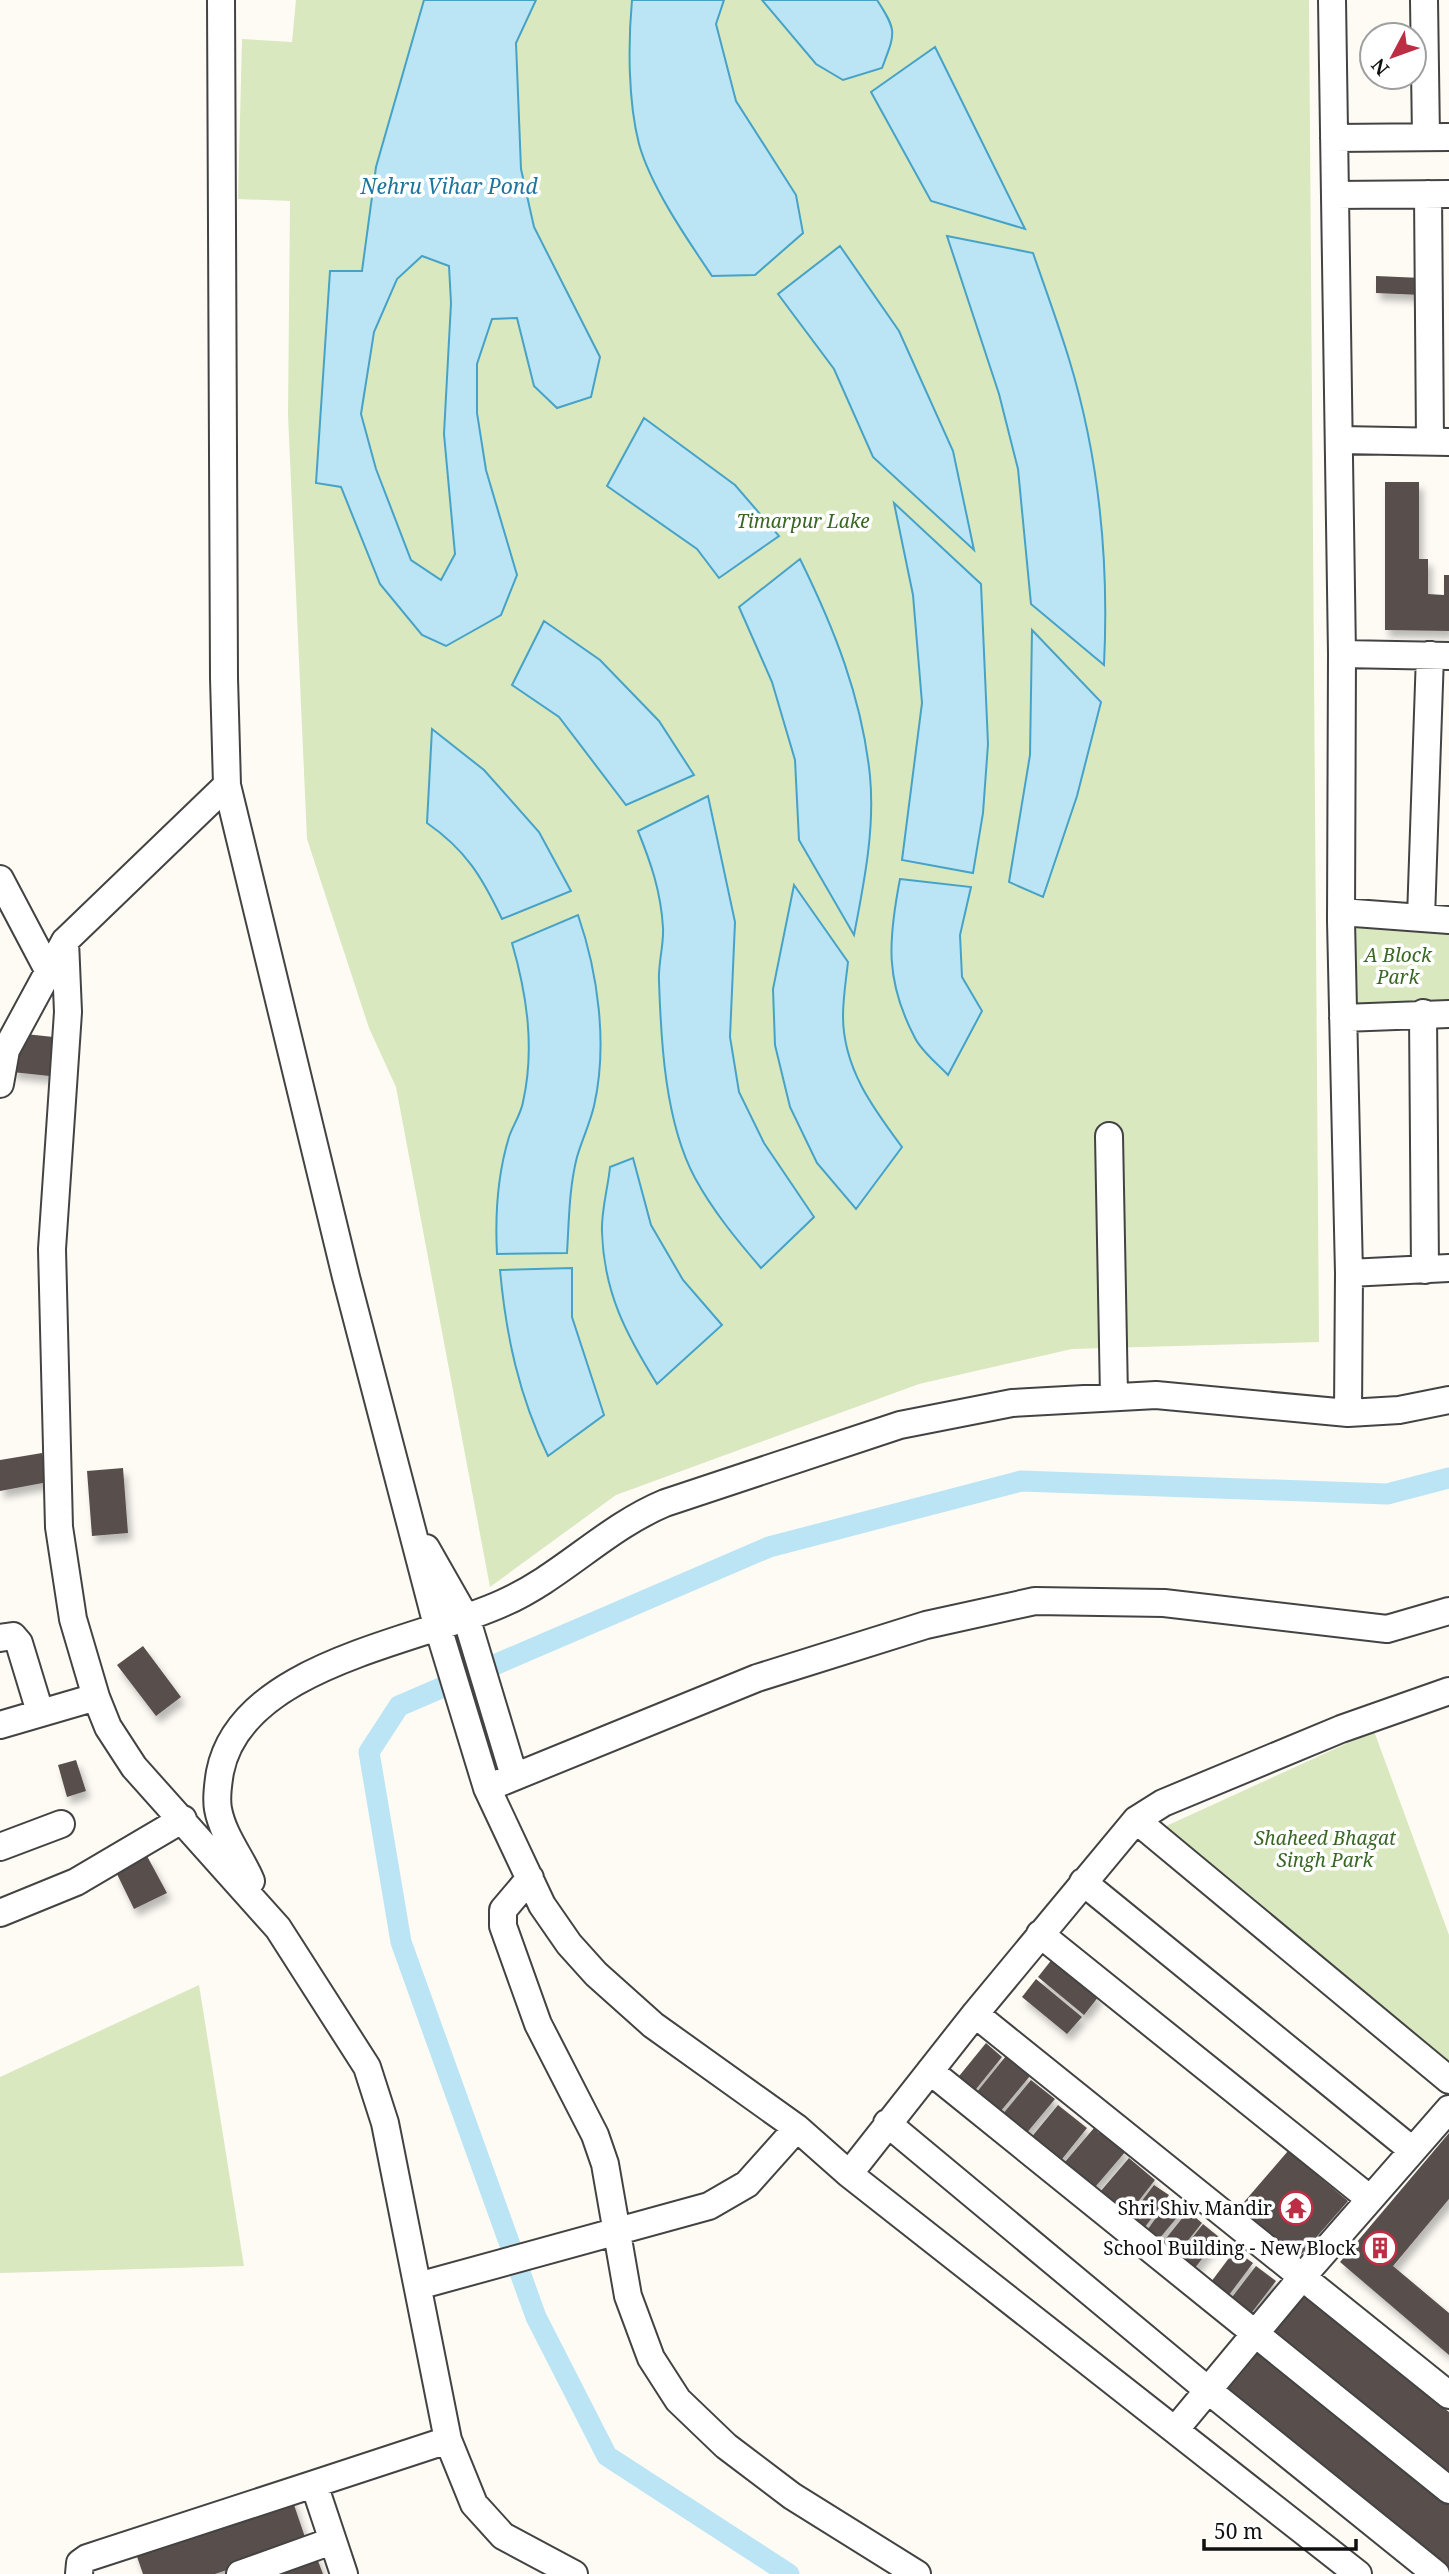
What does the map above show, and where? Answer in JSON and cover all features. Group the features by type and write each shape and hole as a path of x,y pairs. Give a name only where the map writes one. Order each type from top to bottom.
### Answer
{"street":[{"path":"221,0 224,678 228,785 345,1277 439,1629 487,1788 542,1905 569,1944 596,1974 653,2025 797,2128 849,2174 1358,2574"},
{"path":"1332,0 1340,440 1341,912 1349,1273 1348,1413"},
{"path":"1334,138 1438,137 1424,0"},
{"path":"1336,195 1439,194 1439,442 1340,440"},
{"path":"1342,654 1440,656 1421,918"},
{"path":"0,1084 3,1048 65,941 228,785"},
{"path":"0,879 48,970"},
{"path":"1341,912 1449,920"},
{"path":"65,941 68,1012 52,1249 59,1527 73,1619 96,1697 108,1727 134,1767 257,1903 290,1945 367,2067 385,2123 448,2440 474,2504 503,2536 574,2574"},
{"path":"1349,1273 1437,1269 1423,1013"},
{"path":"1343,1018 1449,1014"},
{"path":"1109,1136 1114,1396"},
{"path":"257,1903 248,1873 229,1839 218,1808 218,1783 223,1755 238,1729 262,1705 320,1670 371,1649 439,1629 469,1628 540,1583 632,1516 922,1420 1013,1403 1156,1395 1348,1413 1399,1409 1449,1400"},
{"path":"412,1531 435,1560 469,1628 514,1776"},
{"path":"487,1788 757,1678 926,1625 1035,1601 1164,1603 1387,1629 1449,1611"},
{"path":"0,1638 17,1639 40,1712"},
{"path":"849,2174 975,2014 1136,1820 1163,1803 1340,1729 1449,1691"},
{"path":"0,1725 96,1697"},
{"path":"0,1913 76,1882 183,1819"},
{"path":"1136,1820 1449,2080"},
{"path":"0,1847 61,1824"},
{"path":"530,1878 503,1910 503,1926 538,2024 594,2135 605,2164 612,2234 628,2296 651,2358 678,2400 726,2446 792,2496 917,2574"},
{"path":"1083,1882 1412,2150"},
{"path":"1040,1934 1370,2199"},
{"path":"975,2014 1449,2395"},
{"path":"930,2071 1449,2490"},
{"path":"1175,2430 1303,2276 1449,2109"},
{"path":"887,2123 1209,2391 1436,2574"},
{"path":"418,2286 612,2234 728,2197 747,2185 797,2128"},
{"path":"79,2574 80,2563 86,2558 448,2440"},
{"path":"314,2484 344,2574"},
{"path":"240,2574 332,2541"}],"green space":[{"name":"Timarpur Lake","path":"296,0 1309,0 1319,1342 1072,1349 919,1384 616,1495 490,1587 396,1087 369,1028 307,839 288,415 290,201 238,199 242,39 292,42"},
{"name":"A Block Park","path":"1346,917 1449,921 1449,1014 1347,1012"},
{"name":"Shaheed Bhagat Singh Park","path":"1374,1731 1449,1935 1449,2063 1164,1827"},
{"path":"199,1985 244,2266 0,2273 0,2077"}],"water":[{"name":"Nehru Vihar Pond","path":"424,0 536,0 516,43 521,169 534,227 600,357 591,397 557,408 534,386 517,318 492,319 477,364 477,413 486,470 517,575 501,615 446,646 422,635 380,584 341,487 316,483 330,271 362,271 376,167","holes":["422,256 449,266 451,303 444,434 455,554 441,580 411,560 376,469 361,414 374,332 397,279"]},
{"path":"632,0 724,0 716,24 736,101 796,195 803,233 755,275 712,276 652,178 639,144 633,110 630,54"},
{"path":"762,0 877,0 888,19 892,33 882,68 843,80 816,64"},
{"path":"935,47 1025,229 931,201 871,92"},
{"path":"947,236 1033,253 1069,359 1095,472 1105,588 1104,665 1031,604 1018,469 999,394"},
{"path":"840,246 899,331 953,451 974,550 873,457 834,369 778,294"},
{"path":"644,418 735,485 779,536 719,578 697,549 607,486"},
{"path":"894,503 981,584 988,744 983,813 973,873 902,860 922,703 913,595"},
{"path":"800,559 845,664 866,747 871,796 870,836 854,935 799,840 795,760 772,682 739,607"},
{"path":"544,621 600,660 659,721 694,775 626,805 559,717 512,685"},
{"path":"1032,630 1101,702 1077,796 1043,897 1009,882 1030,755"},
{"path":"432,729 484,770 539,832 571,891 502,919 472,865 452,843 427,823"},
{"path":"708,796 735,922 730,1037 739,1092 764,1143 814,1217 761,1268 725,1224 695,1178 677,1132 666,1081 659,974 662,915 655,878 638,831"},
{"path":"900,879 971,887 960,935 962,977 982,1011 948,1075 918,1043 898,998 892,942"},
{"path":"794,885 848,962 843,1016 848,1053 871,1102 902,1147 856,1209 817,1163 790,1107 775,1045 773,989"},
{"path":"578,915 596,985 600,1059 594,1106 574,1169 567,1253 497,1254 496,1225 502,1165 509,1137 522,1106 527,1082 529,1042 522,982 512,943"},
{"path":"633,1158 651,1225 683,1280 722,1325 657,1384 619,1312 612,1294 604,1254 603,1216 610,1167"},
{"path":"572,1268 572,1317 604,1415 548,1456 529,1411 515,1365 500,1270"}],"building":[{"path":"1376,276 1422,278 1421,295 1376,293"},
{"path":"1385,482 1419,482 1419,559 1428,559 1428,594 1444,595 1444,575 1449,575 1449,631 1385,630"},
{"path":"16,1033 63,1038 59,1077 12,1072"},
{"path":"42,1453 48,1482 0,1491 0,1460"},
{"path":"123,1468 128,1533 92,1536 87,1471"},
{"path":"143,1646 181,1697 156,1716 117,1665"},
{"path":"76,1760 86,1791 67,1797 58,1765"},
{"path":"147,1856 167,1893 134,1909 116,1872"},
{"path":"1053,1958 1099,1996 1084,2015 1038,1977"},
{"path":"1036,1979 1082,2017 1067,2034 1022,1997"},
{"path":"986,2043 1002,2057 968,2099 951,2086"},
{"path":"1006,2056 1030,2076 995,2118 972,2098"},
{"path":"1031,2080 1055,2099 1020,2141 997,2121"},
{"path":"1058,2105 1087,2128 1054,2169 1025,2145"},
{"path":"1094,2128 1126,2151 1090,2193 1059,2169"},
{"name":"School Building - New Block","path":"1449,2133 1449,2199 1393,2266 1449,2313 1449,2355 1340,2262"},
{"path":"1288,2151 1348,2201 1298,2258 1238,2209"},
{"path":"1129,2158 1155,2180 1123,2221 1094,2199"},
{"path":"1154,2185 1169,2195 1139,2235 1125,2223"},
{"path":"1170,2198 1184,2209 1154,2245 1143,2236"},
{"path":"1188,2211 1202,2223 1173,2259 1159,2247"},
{"path":"1203,2224 1219,2237 1191,2273 1175,2260"},
{"path":"1235,2250 1253,2263 1226,2299 1208,2286"},
{"path":"1256,2266 1276,2281 1246,2320 1226,2305"},
{"path":"1300,2290 1449,2412 1449,2483 1265,2333"},
{"path":"1256,2343 1449,2499 1449,2573 1220,2388"},
{"path":"291,2496 307,2543 215,2574 143,2574 134,2548"},
{"path":"315,2553 323,2574 255,2574"}],"waterway":[{"path":"789,2574 607,2456 536,2317 401,1942 369,1752 399,1706 769,1547 1021,1481 1387,1494 1449,1478"}],"place":[{"name":"Shri Shiv Mandir","path":"1296,2208"},
{"name":"School Building - New Block","path":"1380,2248"}]}
